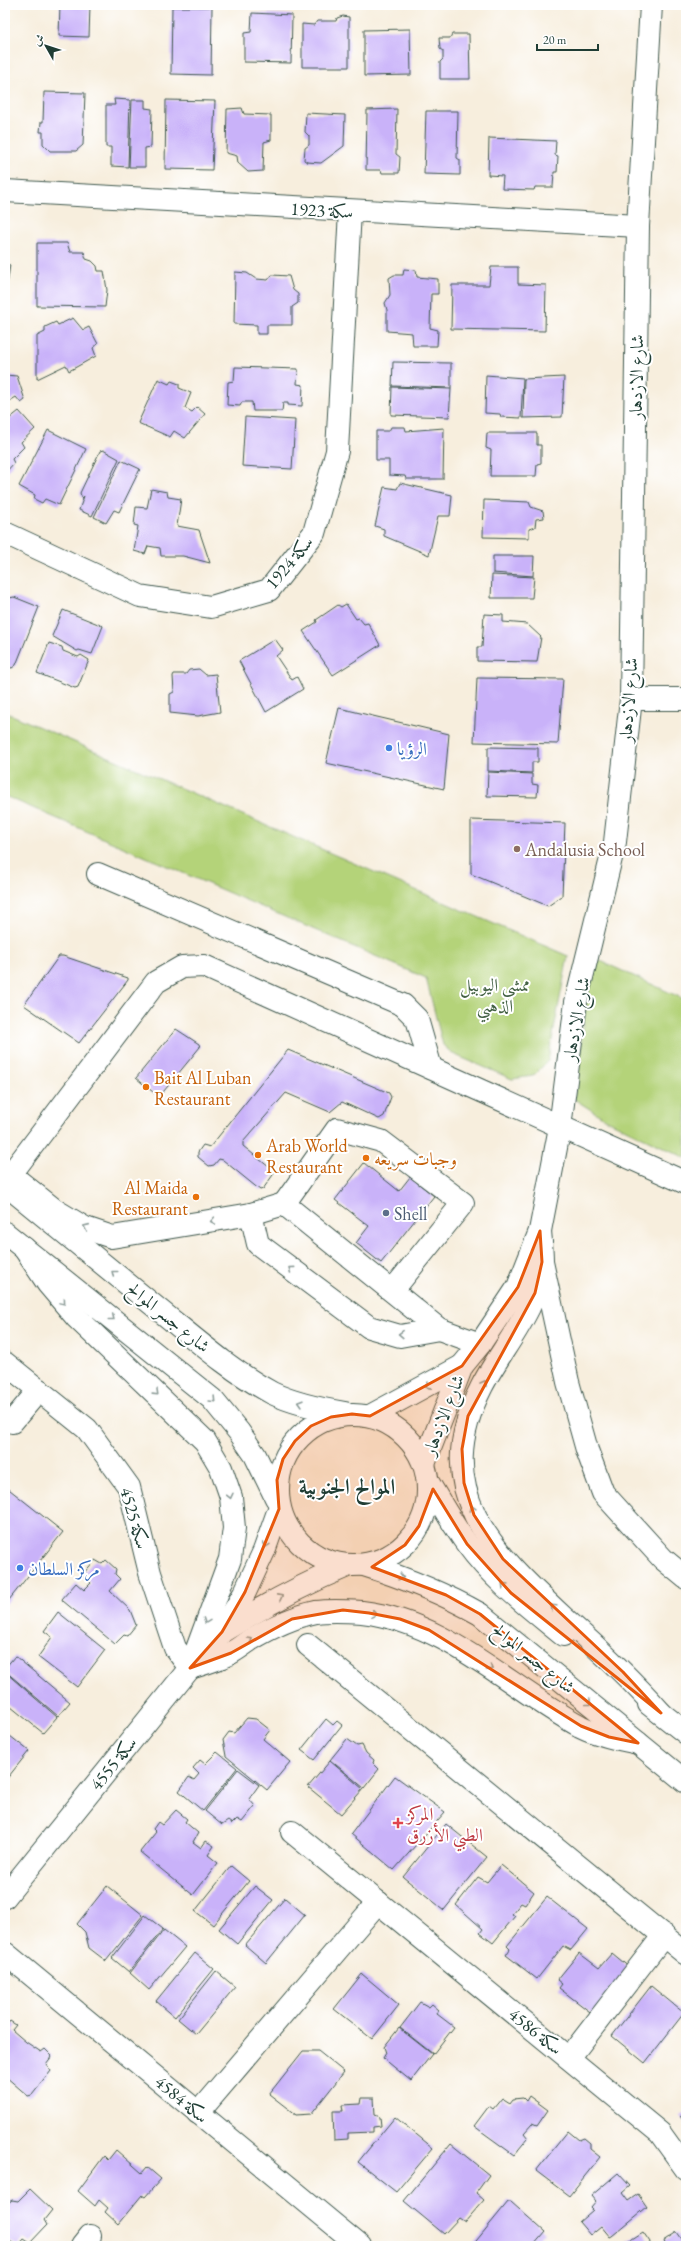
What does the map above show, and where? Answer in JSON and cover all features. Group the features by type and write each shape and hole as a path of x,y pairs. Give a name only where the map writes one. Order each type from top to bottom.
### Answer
{"street":[{"name":"شارع الازدهار","path":"426,1473 462,1366 480,1344 518,1287 540,1231 560,1127 576,1002 615,842 631,699 638,226 651,5"},
{"name":"سكة 1923","path":"5,191 638,226"},
{"name":"سكة 1924","path":"5,533 140,596 211,607 269,590 314,533 337,451 350,211"},
{"path":"631,699 686,700"},
{"path":"98,874 403,1005 417,1019 431,1068"},
{"path":"393,1290 463,1203 381,1141 337,1129 284,1204 251,1214 112,1237 85,1228 54,1210 7,1176 156,982 182,967 204,966 686,1183"},
{"name":"شارع جسر الموالح","path":"7,1176 190,1335 248,1378 292,1401 315,1408 361,1415 393,1426 398,1430 412,1442 426,1473 467,1544 511,1593 686,1733"},
{"path":"284,1204 393,1290 439,1329 480,1344"},
{"path":"251,1214 258,1244 369,1327 400,1336 439,1329"},
{"path":"540,1231 542,1262 568,1382 587,1450 603,1493 663,1559 684,1573"},
{"name":"شارع جسر الموالح","path":"5,1232 212,1399 239,1432 255,1455 288,1531 304,1548 324,1560 356,1565 412,1580 446,1595 480,1614 686,1782"},
{"path":"24,1248 48,1284 76,1317 205,1442 222,1468 231,1497 234,1528 230,1559 190,1668"},
{"path":"542,1262 535,1292 482,1385 468,1416 462,1449 464,1483 474,1515 503,1559 521,1578 623,1672 661,1713"},
{"name":"سكة 4525","path":"5,1362 87,1429 129,1487 150,1573 175,1648 190,1668"},
{"name":"شارع الازدهار","path":"278,1505 277,1480 281,1466 295,1441 311,1426 331,1418 361,1415 462,1366"},
{"path":"12,1422 39,1390"},
{"name":"سكة 4555","path":"222,1632 304,1584 356,1565 386,1558 405,1545 419,1526 427,1505 426,1473"},
{"name":"سكة 4555","path":"5,1897 190,1668 222,1632 257,1565 278,1505"},
{"path":"190,1668 211,1662 231,1653 262,1634 292,1619 317,1612 343,1610 369,1613 400,1619 429,1630 457,1646 581,1726 609,1737 638,1743"},
{"path":"308,1645 686,1954"},
{"name":"سكة 4586","path":"292,1832 660,2133 686,2169"},
{"path":"198,2113 378,1902"},
{"path":"569,2058 664,1935"},
{"name":"سكة 4584","path":"5,1953 360,2246"}],"highlighted area":[{"path":"540,1231 542,1262 535,1293 468,1416 462,1449 464,1483 474,1515 503,1559 623,1672 661,1713 511,1593 467,1544 433,1489 419,1526 405,1545 372,1567 446,1595 480,1614 638,1743 609,1737 581,1726 429,1630 400,1619 369,1613 343,1610 292,1619 231,1653 190,1668 222,1632 245,1592 279,1509 277,1480 283,1459 295,1441 311,1426 331,1417 352,1414 370,1416 462,1366 518,1287"}],"green space":[{"name":"ممشى اليوبيل الذهبي","path":"5,712 568,956 548,1061 533,1076 512,1079 453,1054 443,1045 426,978 5,796"},
{"name":"ممشى اليوبيل الذهبي","path":"594,958 686,1000 686,1158 607,1120 574,1099 588,990"}],"building":[{"path":"60,5 90,5 89,37 59,36"},
{"path":"172,7 212,7 211,75 171,74"},
{"path":"252,13 292,15 291,63 244,62 244,33 251,32"},
{"path":"343,16 349,17 349,67 302,67 302,24 314,25 317,21 336,21 337,18"},
{"path":"410,29 411,75 364,76 364,30"},
{"path":"452,34 469,34 470,79 440,79 440,62 443,59 443,51 440,49 439,38 450,38"},
{"path":"44,92 85,93 83,145 76,151 50,151 43,144 43,132 40,132 41,122 43,122"},
{"path":"114,99 130,100 128,167 111,166 111,147 106,147 106,105 115,105"},
{"path":"132,100 145,100 145,108 152,109 151,147 145,148 145,167 129,167"},
{"path":"166,100 215,101 212,170 165,169"},
{"path":"242,108 244,114 271,115 271,140 264,142 263,171 248,172 238,163 237,156 226,153 227,109"},
{"path":"397,109 396,154 400,157 399,173 382,173 381,170 366,170 367,110"},
{"path":"426,111 458,111 457,158 460,160 460,175 424,174"},
{"path":"306,113 345,115 344,146 321,163 307,162 304,160 305,148 309,145 309,136 305,132"},
{"path":"489,138 556,141 555,155 558,156 557,172 554,172 553,187 535,187 534,190 502,189 503,176 488,175"},
{"path":"37,243 67,243 70,252 84,252 86,259 92,261 97,266 98,271 104,271 107,290 105,307 37,306"},
{"path":"5,264 10,265 5,299"},
{"path":"491,267 518,267 518,284 546,285 545,331 451,329 452,285 489,285"},
{"path":"404,269 416,270 417,277 438,279 438,294 431,294 430,328 438,330 437,346 413,346 412,333 387,331 387,310 385,303 390,295 389,278 394,275 403,275"},
{"path":"235,272 247,273 256,279 268,280 272,275 289,276 293,290 298,294 298,303 292,307 292,325 267,325 267,334 257,334 257,325 234,324"},
{"path":"73,318 83,330 89,327 98,344 93,348 96,356 69,371 66,365 37,379 37,336 45,332 45,327 56,322 58,325"},
{"path":"393,362 451,363 451,388 392,386"},
{"path":"235,367 298,369 297,384 303,385 302,406 283,403 282,411 253,411 252,402 242,402 240,406 227,405 228,382 234,381"},
{"path":"5,375 17,376 25,400 21,403 16,397 5,404"},
{"path":"486,375 523,378 521,418 501,417 500,414 485,413"},
{"path":"564,377 562,417 523,418 524,379"},
{"path":"158,379 169,384 171,381 179,384 179,388 191,393 185,408 192,412 197,407 205,414 185,438 174,431 170,437 138,423"},
{"path":"392,387 451,389 449,417 391,415"},
{"path":"19,411 35,429 21,442 24,447 12,459 14,463 5,473 5,418 9,419"},
{"path":"245,417 295,420 292,469 242,466"},
{"path":"391,427 405,427 406,431 444,428 443,479 406,479 405,476 389,475 389,460 376,460 376,431 389,431"},
{"path":"48,430 86,449 59,505 45,499 42,503 34,499 35,495 19,486"},
{"path":"487,433 537,433 537,445 541,445 541,463 537,464 536,476 490,476 491,450 486,448"},
{"path":"103,450 119,459 92,516 79,510 84,496 82,498 80,493 100,451"},
{"path":"121,460 140,469 119,512 114,510 106,523 94,517"},
{"path":"400,483 452,495 450,516 438,516 429,555 384,536 384,529 375,526 384,487 397,489"},
{"path":"151,489 167,492 168,497 181,499 177,526 199,530 210,563 183,556 161,556 160,548 148,546 145,554 134,551 138,526 134,525 136,507 147,508"},
{"path":"484,500 529,502 531,507 543,511 544,518 536,519 535,527 529,529 529,538 483,537"},
{"path":"493,556 534,556 533,576 493,573"},
{"path":"492,575 534,577 532,598 491,598"},
{"path":"14,597 39,607 16,665 12,668 5,666 5,599"},
{"path":"346,604 356,619 359,618 364,624 368,623 380,645 333,675 303,631 338,605 341,607"},
{"path":"63,610 103,626 92,654 79,650 77,651 52,636"},
{"path":"484,614 503,615 503,622 527,624 541,637 537,662 477,661 477,647 482,647"},
{"path":"275,639 283,650 276,656 292,680 297,677 303,689 266,712 239,661"},
{"path":"49,643 62,647 63,651 78,657 81,655 89,660 78,687 75,688 37,673"},
{"path":"199,669 206,675 216,674 220,712 198,716 170,713 170,694 174,692 174,674 186,674 189,670"},
{"path":"477,678 563,679 558,744 474,742"},
{"name":"الرؤيا","path":"339,708 449,734 444,789 326,763"},
{"path":"488,747 538,748 538,762 532,762 532,773 488,771"},
{"path":"488,772 532,774 532,784 538,785 537,797 487,796"},
{"name":"Andalusia School","path":"471,820 565,823 562,896 548,906 471,874"},
{"path":"59,956 63,956 128,978 128,980 79,1043 24,1005"},
{"path":"176,1029 199,1044 200,1047 159,1097 136,1078"},
{"path":"288,1050 389,1093 391,1097 384,1116 379,1119 342,1102 330,1112 286,1093 243,1142 243,1146 275,1172 263,1189 260,1190 223,1160 219,1159 214,1165 209,1166 198,1157 198,1152 203,1145 210,1147"},
{"name":"Shell","path":"364,1163 399,1191 410,1177 434,1196 381,1263 356,1243 369,1226 335,1200"},
{"name":"مركز السلطان","path":"5,1486 63,1532 5,1605"},
{"path":"95,1560 102,1564 106,1560 116,1569 115,1574 120,1579 110,1591 130,1610 136,1625 127,1636 124,1635 115,1644 62,1599 76,1583 84,1590 91,1583 82,1575"},
{"path":"58,1612 105,1650 77,1687 38,1657 52,1637 44,1631"},
{"path":"15,1656 70,1702 58,1716 5,1671 5,1668"},
{"path":"5,1672 57,1717 43,1733 5,1702"},
{"path":"247,1718 256,1719 270,1730 263,1739 290,1762 267,1790 226,1756 223,1740 229,1732 234,1733"},
{"path":"326,1719 333,1725 337,1721 342,1725 314,1760 301,1750"},
{"path":"5,1732 29,1751 5,1781"},
{"path":"347,1739 357,1746 362,1745 366,1753 374,1760 373,1763 379,1769 364,1788 330,1760"},
{"path":"217,1752 237,1768 203,1811 179,1791 189,1777 194,1780 199,1774 193,1768 200,1760 205,1764"},
{"path":"330,1761 363,1789 341,1814 308,1787"},
{"path":"238,1769 259,1785 249,1799 255,1806 242,1822 237,1819 232,1824 228,1821 222,1825 205,1811"},
{"name":"المركز الطبي الأزرق","path":"395,1776 445,1812 394,1870 351,1834"},
{"path":"176,1810 187,1819 185,1822 198,1833 193,1842 201,1848 206,1841 214,1846 208,1855 218,1863 193,1895 140,1852 156,1832 153,1829 158,1822 162,1825"},
{"path":"446,1824 487,1857 444,1910 403,1877"},
{"path":"501,1865 534,1892 525,1905 521,1903 512,1914 515,1916 493,1943 480,1933 483,1929 456,1905 478,1877 487,1882"},
{"path":"231,1866 249,1881 213,1925 195,1911"},
{"path":"107,1886 143,1915 106,1961 89,1948 85,1932 77,1924"},
{"path":"255,1886 273,1900 237,1944 219,1929"},
{"path":"547,1897 588,1929 571,1950 563,1946 537,1979 506,1955 510,1949 507,1946"},
{"path":"285,1898 305,1915 266,1963 245,1945"},
{"path":"145,1915 163,1929 129,1972 112,1958"},
{"path":"164,1930 185,1947 149,1990 130,1973"},
{"path":"195,1953 214,1969 175,2017 156,2001"},
{"path":"579,1953 599,1968 612,1953 630,1968 594,2015 559,1988 562,1984 557,1980"},
{"path":"216,1971 235,1987 196,2034 178,2019"},
{"path":"362,1974 399,2005 372,2039 334,2009"},
{"path":"651,1986 684,2013 645,2063 612,2036"},
{"path":"420,2002 429,2007 432,2004 439,2010 437,2014 454,2027 433,2054 400,2028"},
{"path":"10,2021 16,2025 12,2030 26,2042 41,2052 45,2049 52,2056 46,2064 51,2071 32,2095 28,2096 5,2076 5,2027"},
{"path":"399,2028 432,2054 411,2081 383,2058 386,2053 384,2047"},
{"path":"303,2051 318,2051 344,2072 311,2114 296,2115 269,2094"},
{"path":"529,2096 548,2110 537,2126 532,2124 524,2133 528,2138 514,2155 474,2126 489,2106 493,2109 502,2098 510,2103 513,2099 523,2098 526,2101"},
{"path":"362,2098 374,2098 375,2115 380,2117 381,2126 373,2127 373,2132 348,2133 348,2139 334,2140 333,2111 343,2111 342,2105 361,2104"},
{"path":"686,2112 686,2124 680,2116"},
{"path":"395,2117 433,2148 396,2192 358,2162"},
{"path":"568,2131 579,2140 584,2138 590,2143 590,2149 600,2157 569,2196 536,2171"},
{"path":"451,2144 489,2175 476,2193 484,2200 465,2222 459,2218 444,2234 404,2201"},
{"path":"116,2150 142,2173 147,2167 161,2179 145,2197 142,2195 118,2224 105,2212 108,2208 99,2200 95,2206 78,2191 104,2156 108,2160"},
{"path":"618,2173 630,2186 622,2193 628,2201 638,2194 647,2207 610,2237 601,2226 590,2235 579,2222 593,2210 591,2208 596,2202 591,2196"},
{"path":"30,2189 52,2210 44,2220 47,2225 30,2243 24,2239 18,2246 9,2241 5,2245 5,2201 8,2203 12,2200 18,2201"},
{"path":"508,2202 511,2202 545,2232 533,2246 472,2246"},
{"path":"643,2232 650,2242 649,2246 621,2246"},
{"path":"677,2232 686,2245 665,2246 663,2241"}],"place":[{"name":"الرؤيا","path":"389,748"},
{"name":"Andalusia School","path":"517,849"},
{"name":"Bait Al Luban Restaurant","path":"146,1087"},
{"name":"Arab World Restaurant","path":"258,1155"},
{"name":"وجبات سريعه","path":"366,1158"},
{"name":"Al Maida Restaurant","path":"196,1197"},
{"name":"Shell","path":"386,1213"},
{"name":"مركز السلطان","path":"20,1568"},
{"name":"المركز الطبي الأزرق","path":"398,1823"}],"district":[{"name":"الموالح الجنوبية","path":"347,1486"}]}
